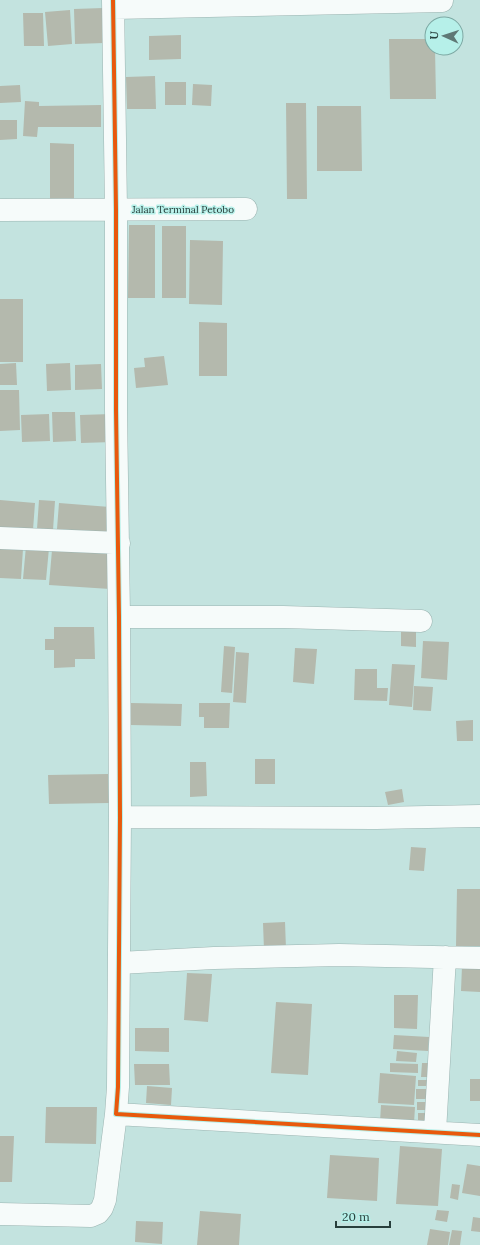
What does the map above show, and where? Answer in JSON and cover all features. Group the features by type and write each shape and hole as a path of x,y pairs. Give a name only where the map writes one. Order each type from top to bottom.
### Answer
{"street":[{"path":"0,1214 91,1216 98,1212 104,1204 116,1114 118,1087 120,817 119,543 116,410 116,209 113,4 442,1"},
{"name":"Jalan Terminal Petobo","path":"0,210 246,209"},
{"path":"0,538 119,543"},
{"path":"119,617 283,617 421,621"},
{"path":"120,817 376,818 480,816"},
{"path":"119,963 214,958 339,955 480,958"},
{"path":"435,1132 445,957"},
{"path":"116,1114 480,1135"}],"building":[{"path":"103,8 104,43 75,44 74,9"},
{"path":"70,10 72,44 48,46 45,12"},
{"path":"23,13 43,13 44,46 24,46"},
{"path":"181,35 181,59 149,60 149,36"},
{"path":"389,39 424,39 424,56 435,56 436,99 390,99"},
{"path":"155,76 156,109 127,109 126,77"},
{"path":"165,82 186,82 186,105 165,105"},
{"path":"193,84 212,85 211,106 192,105"},
{"path":"20,85 21,102 0,103 0,86"},
{"path":"25,101 39,102 39,106 101,105 101,127 38,127 37,137 23,136"},
{"path":"286,103 306,103 307,199 287,199"},
{"path":"317,106 361,106 362,171 317,171"},
{"path":"0,120 17,120 17,139 0,140"},
{"path":"50,143 74,144 74,200 50,200"},
{"path":"129,225 155,225 155,298 128,298"},
{"path":"162,226 186,226 186,298 162,298"},
{"path":"190,240 223,241 222,305 189,304"},
{"path":"0,299 23,299 23,362 0,362"},
{"path":"199,322 227,323 227,376 199,376"},
{"path":"164,356 168,385 136,388 134,368 145,367 144,358"},
{"path":"16,363 17,385 0,385 0,364"},
{"path":"70,363 71,390 47,391 46,364"},
{"path":"101,364 102,389 75,390 75,365"},
{"path":"0,390 19,390 20,430 0,431"},
{"path":"52,412 75,412 76,441 53,442"},
{"path":"49,414 50,441 22,442 21,415"},
{"path":"112,414 113,442 81,443 80,415"},
{"path":"0,500 35,503 33,530 0,528"},
{"path":"39,500 55,501 53,530 37,529"},
{"path":"59,503 110,507 108,533 57,529"},
{"path":"26,546 49,548 46,580 23,579"},
{"path":"0,547 23,549 21,579 0,578"},
{"path":"52,550 112,554 110,589 49,585"},
{"path":"54,627 94,627 95,659 75,659 75,667 54,668 54,650 45,650 45,639 54,639"},
{"path":"401,631 416,631 416,647 401,646"},
{"path":"423,641 449,642 447,680 421,678"},
{"path":"224,646 235,647 232,693 221,692"},
{"path":"295,648 317,649 314,684 293,682"},
{"path":"236,652 249,653 246,703 233,702"},
{"path":"392,664 415,665 412,707 389,705"},
{"path":"355,669 377,669 377,688 388,688 387,701 354,700"},
{"path":"414,686 433,687 431,711 413,710"},
{"path":"131,703 182,704 181,726 130,725"},
{"path":"199,703 230,703 229,728 204,728 204,717 199,717"},
{"path":"473,720 473,741 457,741 456,721"},
{"path":"255,759 275,759 275,784 255,784"},
{"path":"190,762 206,762 207,796 190,797"},
{"path":"108,774 109,803 49,804 48,775"},
{"path":"402,789 404,802 388,805 385,792"},
{"path":"411,847 426,848 424,871 409,870"},
{"path":"457,889 480,889 480,946 456,946"},
{"path":"285,922 286,949 264,950 263,923"},
{"path":"462,966 480,967 480,992 461,991"},
{"path":"187,973 212,974 208,1022 184,1020"},
{"path":"394,995 418,995 417,1029 394,1028"},
{"path":"276,1002 312,1004 308,1075 271,1073"},
{"path":"135,1028 169,1028 169,1052 135,1051"},
{"path":"394,1035 429,1037 428,1051 393,1049"},
{"path":"397,1051 417,1053 416,1062 396,1061"},
{"path":"390,1063 418,1064 418,1073 390,1072"},
{"path":"422,1063 429,1063 428,1077 421,1077"},
{"path":"134,1064 169,1064 170,1085 135,1085"},
{"path":"380,1073 416,1076 414,1105 378,1103"},
{"path":"470,1079 480,1079 480,1101 470,1101"},
{"path":"418,1080 428,1080 428,1086 418,1086"},
{"path":"147,1086 172,1088 171,1105 146,1103"},
{"path":"416,1089 427,1089 427,1099 416,1099"},
{"path":"417,1102 428,1102 428,1110 417,1110"},
{"path":"381,1105 415,1107 414,1123 380,1122"},
{"path":"46,1107 97,1107 96,1144 45,1143"},
{"path":"418,1113 428,1113 427,1122 418,1122"},
{"path":"0,1136 14,1136 12,1182 0,1182"},
{"path":"400,1146 442,1149 438,1206 396,1204"},
{"path":"330,1155 379,1158 377,1201 327,1198"},
{"path":"467,1164 480,1166 480,1196 462,1193"},
{"path":"452,1184 460,1185 458,1200 450,1198"},
{"path":"437,1210 449,1211 447,1222 435,1220"},
{"path":"200,1211 241,1214 239,1245 197,1245"},
{"path":"473,1217 480,1218 480,1232 471,1231"},
{"path":"136,1221 163,1222 162,1244 135,1242"},
{"path":"430,1229 450,1232 448,1245 427,1245"},
{"path":"452,1230 462,1231 460,1245 449,1245"}],"cycle path":[{"path":"113,0 116,209 116,410 120,817 118,1087 116,1114 480,1135"}]}
